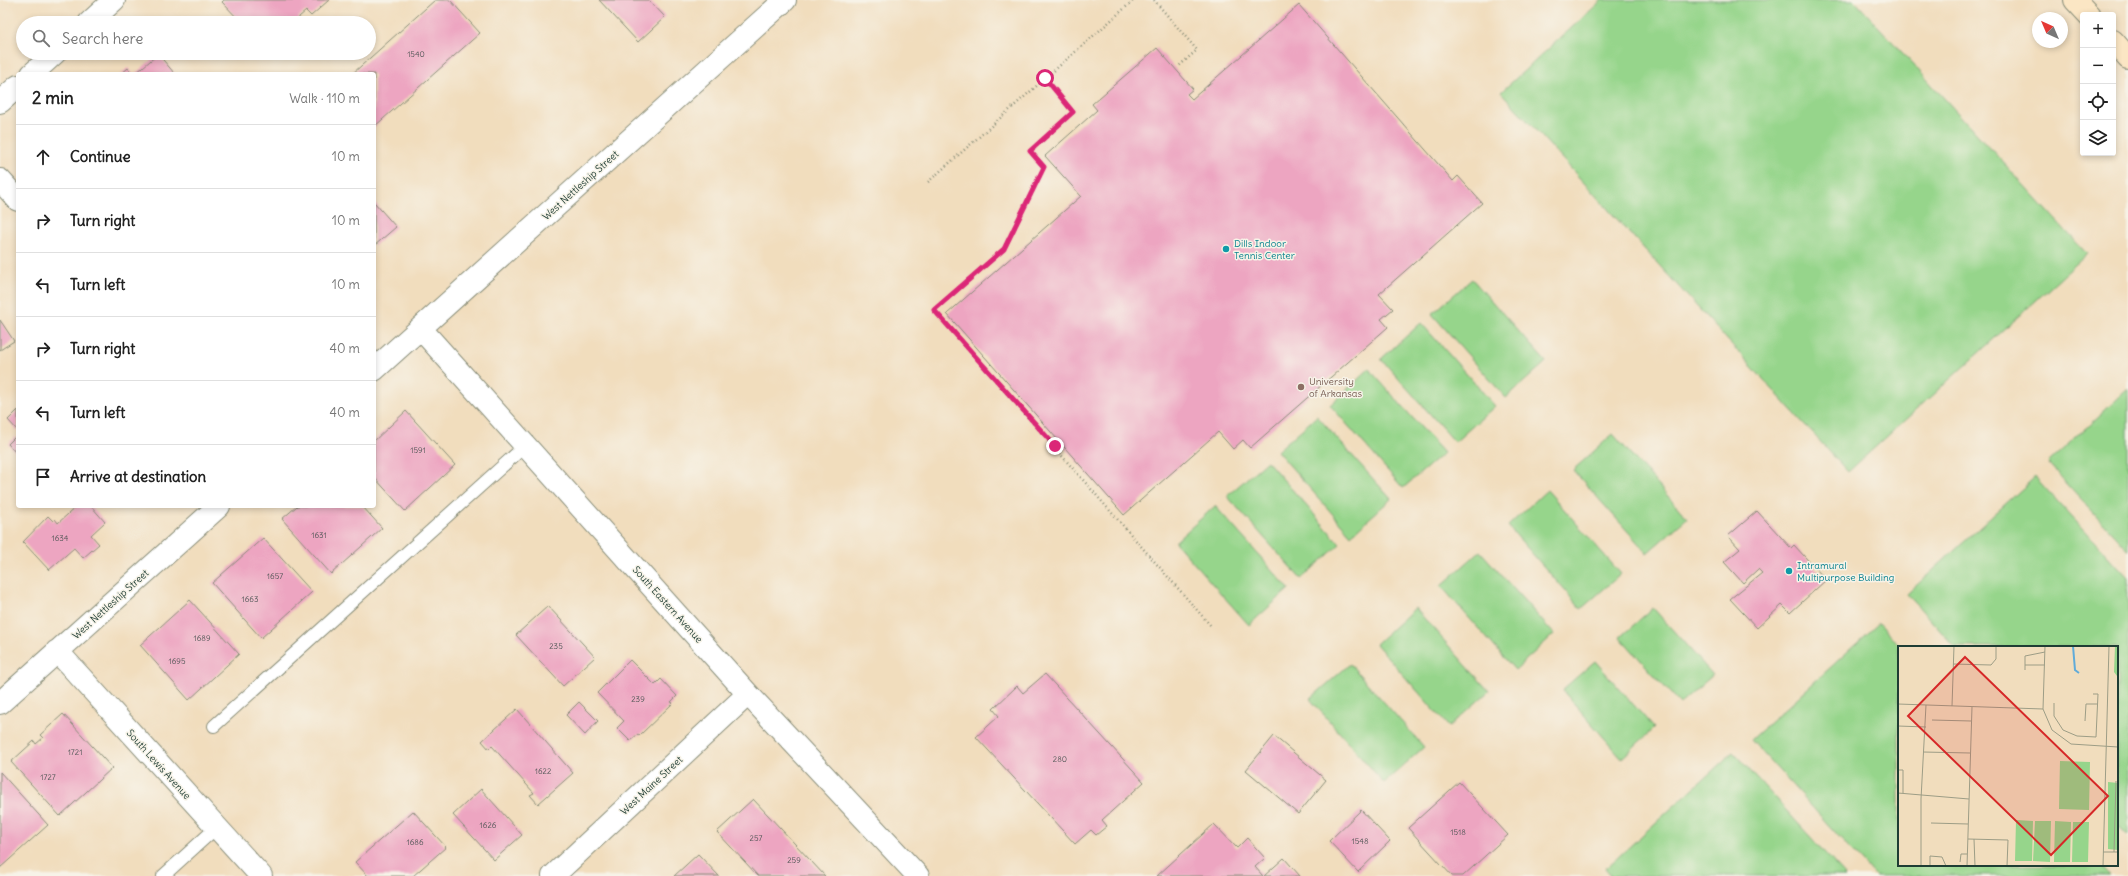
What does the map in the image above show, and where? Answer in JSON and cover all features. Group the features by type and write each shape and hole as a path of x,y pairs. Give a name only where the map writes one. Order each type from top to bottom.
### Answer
{"main road":[{"path":"2075,0 2086,12"},
{"path":"2116,44 2128,58"}],"street":[{"path":"97,16 114,0"},
{"name":"West Nettleship Street","path":"376,368 785,0"},
{"path":"34,72 47,60"},
{"path":"0,102 16,88"},
{"path":"0,180 16,198"},
{"name":"South Eastern Avenue","path":"421,329 748,694 918,876"},
{"name":"West Nettleship Street","path":"0,703 217,508"},
{"name":"South Lewis Avenue","path":"57,651 261,876"},
{"name":"West Maine Street","path":"553,876 748,694"}],"lane":[{"path":"214,726 526,445"},
{"path":"163,876 217,827"}],"path":[{"path":"928,182 1134,0"},
{"path":"1154,0 1197,50 1178,67"},
{"path":"1045,78 1073,112 1030,151 1044,167 1004,249 934,310 1211,626"}],"green space":[{"path":"1602,0 1854,0 2087,254 1848,472 1501,92"},
{"path":"1472,279 1546,362 1506,398 1432,314"},
{"path":"1421,323 1495,406 1455,442 1381,359"},
{"path":"1369,369 1444,453 1403,488 1330,405"},
{"path":"2128,389 2128,550 2048,463"},
{"path":"1317,416 1391,499 1351,535 1277,451"},
{"path":"1613,434 1687,518 1647,553 1573,470"},
{"path":"1267,461 1340,544 1301,579 1227,496"},
{"path":"2035,477 2128,578 2128,836 2118,825 2118,646 1954,646 1907,594"},
{"path":"1547,490 1621,574 1581,609 1508,526"},
{"path":"1215,506 1289,589 1249,625 1175,542"},
{"path":"1480,551 1554,634 1515,670 1441,586"},
{"path":"1415,608 1489,691 1449,727 1376,644"},
{"path":"1653,608 1713,675 1680,704 1620,637"},
{"path":"1879,623 1900,646 1898,646 1898,866 2101,866 2110,876 1875,876 1751,740"},
{"path":"1595,661 1654,728 1622,758 1562,690"},
{"path":"1350,664 1424,747 1384,783 1310,699"},
{"path":"1733,752 1846,876 1611,876 1605,869"}],"building":[{"path":"224,0 329,0 311,16 306,11 300,16 235,16 222,2"},
{"path":"435,0 450,0 480,33 376,125 376,72 354,72 368,60 376,60 376,53"},
{"path":"599,0 649,0 665,17 638,42"},
{"name":"Dills Indoor Tennis Center","path":"1299,5 1453,181 1458,176 1482,203 1379,294 1393,309 1381,319 1388,327 1250,448 1243,440 1233,449 1218,432 1124,515 947,314 1081,196 1045,156 1097,110 1092,104 1157,48 1193,89 1187,94 1192,99"},
{"path":"151,60 163,60 173,72 137,72"},
{"path":"128,68 131,72 123,72"},
{"path":"376,204 396,227 376,244"},
{"path":"0,320 14,341 0,350"},
{"path":"406,411 455,465 405,511 376,479 376,439"},
{"path":"16,412 16,429 8,420"},
{"path":"15,437 16,453 8,444"},
{"path":"75,508 93,508 105,522 91,535 99,544 83,558 74,548 49,570 23,542 48,516 53,521 55,519 58,523"},
{"path":"295,508 364,508 382,528 331,574 282,519"},
{"name":"Intramural Multipurpose Building","path":"1757,511 1791,548 1794,545 1826,580 1790,613 1782,605 1757,628 1730,599 1762,573 1758,569 1743,583 1724,562 1740,549 1728,536"},
{"path":"263,538 312,592 261,638 212,583"},
{"path":"190,600 239,654 189,700 140,645"},
{"path":"548,606 595,657 563,686 516,635"},
{"path":"630,660 655,685 661,679 677,696 671,702 673,703 639,736 638,734 630,741 617,728 624,721 597,693"},
{"path":"1045,674 1144,782 1102,820 1107,826 1096,835 1091,830 1075,844 976,737 999,716 993,709 1017,686 1023,693"},
{"path":"579,702 598,721 585,735 566,715"},
{"path":"517,709 573,773 538,804 530,795 534,793 492,746 489,749 482,741"},
{"path":"63,714 112,768 60,816 11,762 34,741 36,744 43,738 40,735"},
{"path":"1274,736 1326,780 1298,814 1246,770"},
{"path":"0,772 48,825 0,868"},
{"path":"1459,782 1508,835 1463,876 1452,876 1408,828"},
{"path":"481,789 522,835 494,860 453,815"},
{"path":"753,799 825,876 758,876 717,832"},
{"path":"1361,810 1390,841 1358,872 1329,841"},
{"path":"413,811 446,847 413,876 368,876 355,862"},
{"path":"1214,824 1237,848 1247,838 1265,858 1255,867 1263,876 1157,876"},
{"path":"698,854 719,876 674,876"},
{"path":"1284,858 1300,876 1264,876"}],"place":[{"name":"Dills Indoor Tennis Center","path":"1226,249"},
{"name":"University of Arkansas","path":"1301,387"},
{"name":"Intramural Multipurpose Building","path":"1789,571"}],"route":[{"path":"1045,78 1073,112 1030,151 1044,167 1004,249 934,310 1055,446"}]}
